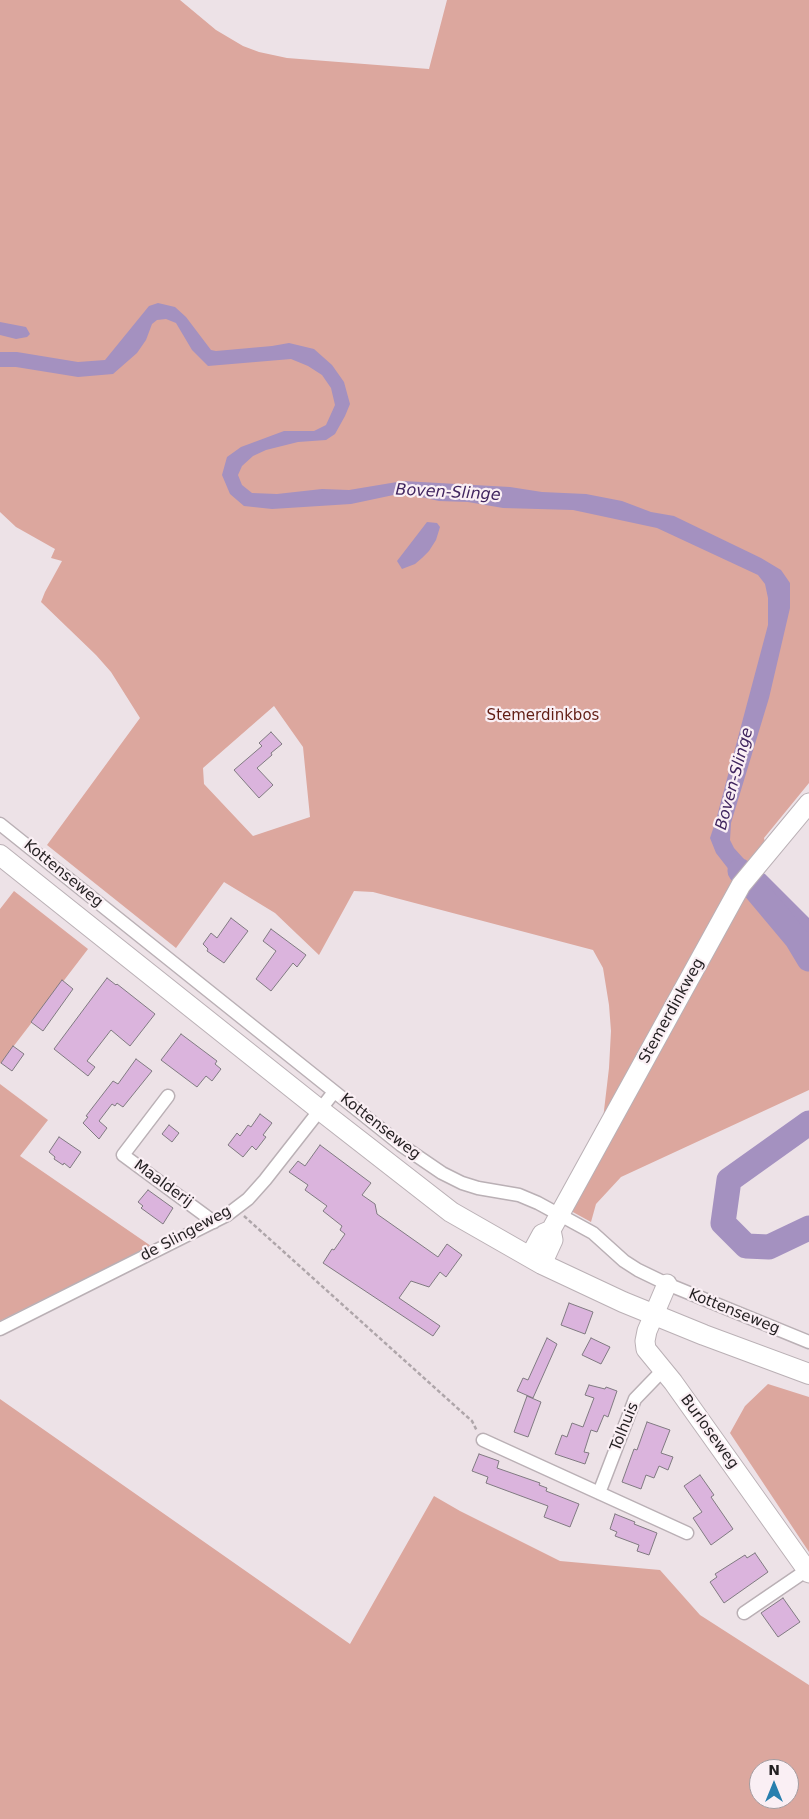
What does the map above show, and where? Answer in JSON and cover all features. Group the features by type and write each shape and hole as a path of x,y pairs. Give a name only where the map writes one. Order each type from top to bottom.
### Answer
{"main road":[{"name":"Kottenseweg","path":"0,855 320,1110 399,1169 539,1254 595,1275 656,1308 809,1374"},
{"name":"Kottenseweg","path":"656,1308 809,1365"}],"street":[{"name":"Stemerdinkweg","path":"539,1254 554,1240 556,1222 741,886 809,803"},
{"name":"Kottenseweg","path":"0,824 334,1092 402,1145 442,1173 462,1183 478,1188 519,1195 556,1222 593,1233 624,1261 638,1270 667,1284 809,1342"},
{"path":"122,951 136,934"},
{"name":"de Slingeweg","path":"0,1329 214,1222 236,1208 248,1199 266,1180 334,1092"},
{"name":"Maalderij","path":"168,1096 123,1155 214,1222"},
{"name":"Burloseweg","path":"667,1284 647,1332 646,1349 716,1440 808,1572"},
{"name":"Tolhuis","path":"599,1493 635,1399 663,1370"},
{"path":"483,1440 687,1533"},
{"path":"744,1613 808,1572"}],"path":[{"path":"236,1208 252,1225 472,1421 483,1440"}],"green space":[{"name":"Stemerdinkbos","path":"0,0 180,0 216,30 243,46 259,52 287,58 429,69 447,0 809,0 809,783 764,838 767,850 751,866 744,859 740,878 603,1119 611,1031 603,968 593,950 373,892 354,891 319,955 275,913 224,882 176,948 47,845 140,718 111,672 41,602 62,561 51,558 55,549 16,527 0,512","holes":["274,706 303,747 310,817 253,836 204,784 203,768"]},
{"path":"750,886 787,920 809,945 809,1090 621,1177 596,1204 591,1222 571,1211 734,907 749,895 745,893"},
{"path":"14,891 88,949 0,1064 0,909"},
{"path":"0,1084 48,1120 20,1156 151,1246 0,1321"},
{"path":"768,1384 809,1397 809,1552 730,1433 745,1406"},
{"path":"0,1399 350,1644 434,1496 560,1561 660,1570 700,1615 809,1685 809,1819 0,1819"}],"water":[{"path":"158,303 175,307 186,317 211,350 289,343 314,349 332,365 344,382 350,404 335,434 326,440 298,442 266,450 253,456 242,466 238,475 242,485 252,493 277,494 322,489 349,490 403,481 510,487 542,492 586,494 622,501 651,512 674,516 761,558 781,570 790,583 790,608 769,698 731,823 730,840 743,858 757,871 765,874 809,918 809,945 787,920 730,871 716,853 710,838 768,625 768,598 765,584 758,575 657,528 573,510 503,508 468,502 439,501 403,493 351,504 272,509 244,506 230,494 222,475 227,457 241,447 284,431 314,431 326,425 335,405 331,388 322,375 308,366 291,359 208,366 192,350 176,323 166,319 157,320 152,324 146,340 137,353 113,374 78,377 16,367 0,367 0,352 17,352 78,362 105,360 149,306"},
{"path":"0,322 26,327 30,334 27,337 16,339 0,335"},
{"path":"427,522 437,523 440,527 436,540 429,551 415,564 402,569 397,561"}],"building":[{"path":"271,732 282,744 257,768 273,785 259,798 234,770 262,746 259,743"},
{"path":"231,918 248,931 224,963 207,951 208,949 203,944 211,933 217,938"},
{"path":"271,929 306,955 297,967 293,963 271,991 256,979 276,951 263,941"},
{"path":"107,978 155,1014 130,1046 111,1030 87,1061 95,1067 88,1076 54,1049"},
{"path":"62,980 73,989 43,1031 31,1022"},
{"path":"181,1034 217,1061 215,1064 221,1069 212,1081 206,1076 197,1087 161,1060"},
{"path":"13,1046 24,1054 12,1071 1,1063"},
{"path":"136,1059 152,1071 123,1107 117,1103 115,1106 112,1104 99,1121 107,1128 99,1139 83,1123 88,1117 86,1116 113,1081 118,1084"},
{"path":"260,1114 272,1123 263,1135 266,1137 256,1150 252,1146 243,1157 228,1145 237,1133 240,1136 248,1125 251,1127"},
{"path":"169,1125 179,1133 172,1142 162,1134"},
{"path":"59,1137 81,1152 70,1168 54,1159 55,1157 49,1152"},
{"path":"320,1145 371,1183 362,1195 375,1204 377,1214 438,1257 447,1244 462,1255 446,1277 440,1272 429,1287 411,1281 399,1298 440,1326 433,1336 323,1263 345,1234 340,1230 342,1226 323,1211 327,1206 305,1190 308,1185 289,1172 298,1161 305,1166"},
{"path":"148,1190 173,1208 163,1224 141,1208 143,1206 138,1202"},
{"path":"569,1303 593,1312 585,1334 561,1325"},
{"path":"547,1338 557,1344 533,1398 517,1391 523,1378 528,1380"},
{"path":"591,1338 610,1347 601,1364 582,1355"},
{"path":"589,1385 605,1389 606,1387 617,1391 608,1417 604,1415 597,1432 591,1430 584,1452 589,1453 585,1464 555,1454 562,1435 567,1437 572,1423 583,1427 594,1398 585,1395"},
{"path":"527,1396 541,1402 528,1437 514,1432"},
{"path":"647,1422 670,1430 661,1453 673,1457 668,1470 659,1466 654,1478 646,1475 641,1489 622,1482 634,1449 637,1450"},
{"path":"479,1454 499,1461 497,1468 540,1483 539,1485 547,1488 546,1491 579,1504 570,1527 544,1517 548,1506 486,1483 488,1477 472,1471"},
{"path":"700,1475 714,1495 711,1497 733,1529 711,1545 693,1518 702,1512 684,1486"},
{"path":"615,1514 657,1533 649,1555 637,1551 639,1545 615,1536 617,1532 610,1529"},
{"path":"755,1553 768,1572 724,1603 710,1582 717,1577 715,1574 745,1555 747,1558"},
{"path":"783,1598 800,1622 778,1637 761,1613"}],"waterway":[{"name":"Boven-Slinge","path":"740,871 797,939 809,959"},
{"name":"Boven-Slinge","path":"809,1123 729,1180 723,1223 746,1246 769,1247 809,1228"}]}
